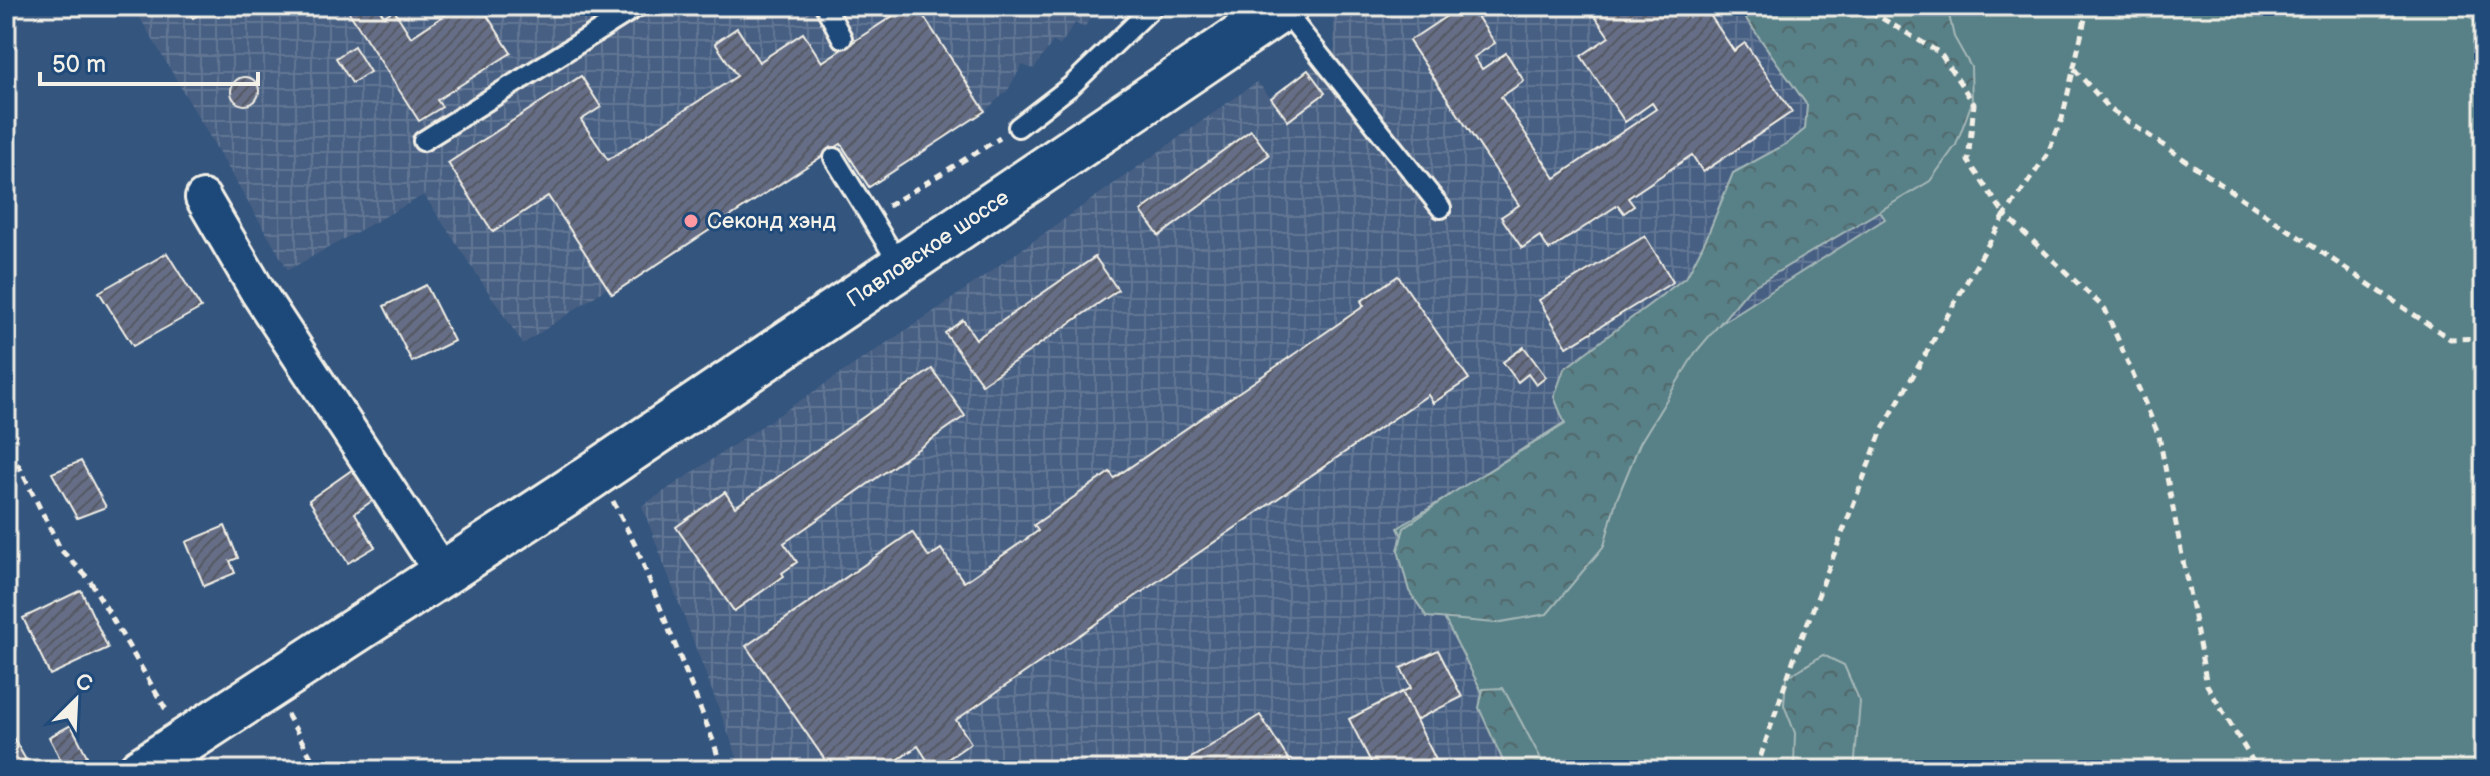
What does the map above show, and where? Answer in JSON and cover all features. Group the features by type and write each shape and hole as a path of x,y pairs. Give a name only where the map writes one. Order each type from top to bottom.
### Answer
{"main road":[{"name":"Павловское шоссе","path":"141,770 584,481 901,267 1270,11"}],"street":[{"path":"203,198 258,292 443,574"}],"lane":[{"path":"423,141 638,6"},
{"path":"825,6 842,38"},
{"path":"1018,127 1071,86 1154,6"},
{"path":"1270,11 1441,208"},
{"path":"834,158 901,267"}],"path":[{"path":"1867,6 1873,13 1940,53 1974,104 1968,161 2005,215 2105,309 2159,436 2207,685 2258,770"},
{"path":"1756,770 1794,658 1882,430 2005,215 2047,155 2062,119 2088,6"},
{"path":"2467,6 2484,22"},
{"path":"2073,68 2111,110 2450,339 2484,338"},
{"path":"870,216 1018,127"},
{"path":"6,455 19,466 61,550 89,579 184,742"},
{"path":"584,481 637,549 722,770"},
{"path":"271,685 318,770"}],"shaded area":[{"path":"133,6 1097,6 1084,28 1075,23 1060,46 1053,41 1034,69 1022,65 1008,90 985,111 869,187 841,144 612,294 607,288 523,344 424,195 288,270"},
{"path":"1347,6 1739,6 1885,219 1398,528 1522,770 742,770 642,506 939,308 1257,82 1271,98 1335,49 1333,16"}],"green space":[{"path":"1737,6 1947,6 1954,37 1971,67 1972,102 1956,145 1930,181 1749,289 1695,353 1640,443 1616,501 1604,546 1547,614 1495,623 1427,617 1409,591 1398,550 1404,528 1451,494 1565,424 1554,397 1564,369 1687,276 1733,173 1788,143 1805,129 1807,105"},
{"path":"1739,6 2459,6 2484,31 2484,770 1522,770 1398,528 1885,219"},
{"path":"1823,655 1844,665 1860,702 1854,770 1791,770 1794,766 1795,733 1784,705 1786,678"},
{"path":"1503,688 1547,770 1507,770 1479,708 1483,689"}],"building":[{"path":"185,6 213,6 193,18"},
{"path":"345,6 377,6 384,16 394,10 411,37 459,6 481,6 511,53 437,100 442,107 419,121"},
{"path":"908,6 917,6 985,111 869,187 841,144 612,294 548,196 493,232 448,163 581,76 601,107 581,120 608,160 737,76 715,43 737,28 759,62 803,33 822,62"},
{"path":"1462,6 1470,6 1495,43 1474,57 1482,69 1506,53 1524,81 1501,97 1555,178 1656,109 1652,103 1625,122 1581,56 1609,37 1588,6 1681,6 1687,15 1704,6 1734,51 1745,43 1792,112 1703,172 1692,155 1628,198 1634,206 1624,213 1618,205 1549,250 1540,236 1522,248 1501,217 1519,205 1409,41"},
{"path":"354,46 370,72 352,83 336,58"},
{"path":"1308,70 1325,93 1288,121 1271,98"},
{"path":"245,77 255,81 259,91 255,101 245,105 235,101 231,91 235,81"},
{"path":"1251,130 1269,155 1159,236 1141,211"},
{"path":"1645,236 1673,282 1567,347 1539,300"},
{"path":"167,253 201,308 133,346 99,292"},
{"path":"1095,257 1118,290 982,384 945,333 963,320 976,339"},
{"path":"1398,276 1469,379 1433,403 1428,395 956,720 971,743 933,769 918,746 883,770 832,770 746,646 912,532 929,557 941,549 964,582 1038,531 1034,525 1110,472 1114,478 1364,306 1361,301"},
{"path":"426,285 454,341 412,362 384,306"},
{"path":"1524,347 1546,377 1536,385 1528,374 1518,382 1503,362"},
{"path":"932,369 965,416 784,543 797,562 782,573 784,576 734,611 676,527 725,492 735,507"},
{"path":"81,461 106,507 77,518 52,473"},
{"path":"356,467 376,498 355,513 375,547 348,563 309,500"},
{"path":"225,526 238,558 230,561 235,573 204,586 186,542"},
{"path":"81,590 108,648 50,675 23,618"},
{"path":"6,630 16,649 6,654"},
{"path":"1438,650 1462,697 1416,720 1402,692 1411,688 1401,668"},
{"path":"1402,692 1441,770 1375,770 1349,719"},
{"path":"1260,715 1295,770 1172,770"},
{"path":"6,725 26,760 6,770"},
{"path":"71,725 87,756 65,768 49,737"}],"place":[{"name":"Секонд хэнд","path":"691,221"}]}
